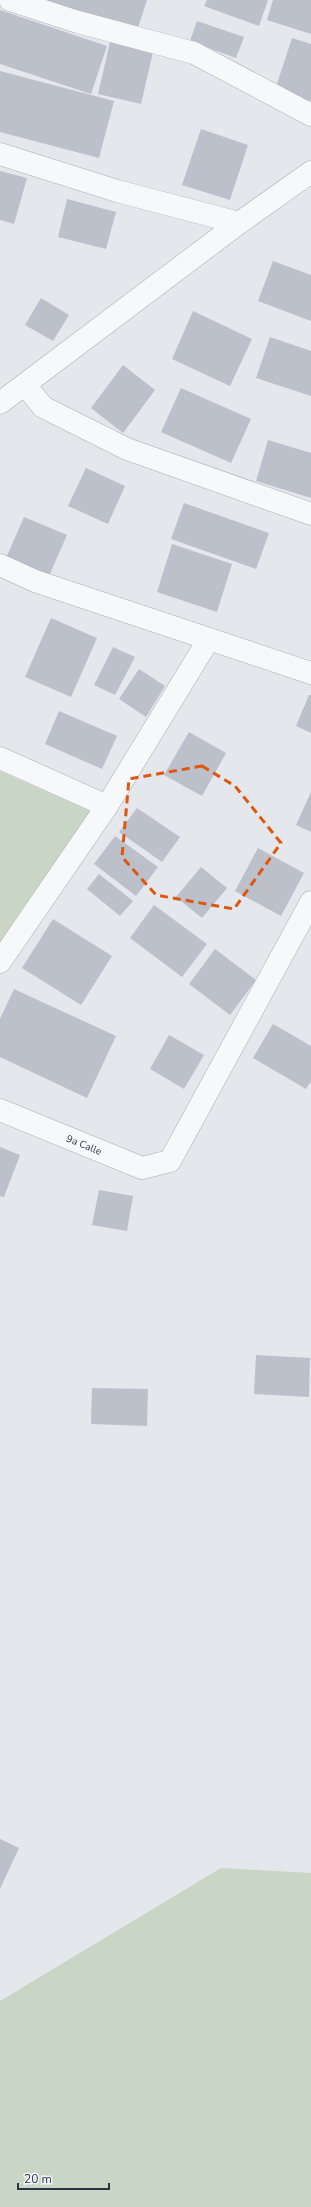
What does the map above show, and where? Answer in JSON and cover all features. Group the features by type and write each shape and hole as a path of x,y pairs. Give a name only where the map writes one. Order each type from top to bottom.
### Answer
{"street":[{"path":"10,0 78,22 194,53 311,115"},
{"path":"0,154 117,191 239,223"},
{"path":"0,403 239,223 311,172"},
{"path":"25,385 43,406 127,449 311,514"},
{"path":"0,565 35,581 311,673"},
{"path":"0,962 107,806 209,639"},
{"path":"0,758 107,806"},
{"name":"9a Calle","path":"0,1110 142,1168 170,1161 311,902"}],"highlighted area":[{"path":"202,766 235,786 281,843 234,909 156,895 122,857 129,779"}],"green space":[{"path":"0,771 92,812 0,951"},
{"path":"221,1868 311,1873 311,2207 0,2207 0,2001"}],"building":[{"path":"32,0 147,0 137,31"},
{"path":"207,0 268,0 259,26 204,6"},
{"path":"273,0 311,0 311,34 267,20"},
{"path":"0,10 107,46 91,94 0,64"},
{"path":"197,21 244,37 236,58 190,41"},
{"path":"292,38 311,44 311,101 275,90"},
{"path":"110,42 153,52 141,104 98,94"},
{"path":"0,71 114,101 99,158 0,132"},
{"path":"201,129 248,145 230,200 182,185"},
{"path":"0,171 27,178 14,224 0,220"},
{"path":"67,199 116,212 106,249 58,237"},
{"path":"273,261 311,275 311,321 258,301"},
{"path":"41,298 69,315 53,341 25,325"},
{"path":"193,311 252,339 230,386 172,359"},
{"path":"270,337 311,351 311,396 256,378"},
{"path":"123,365 155,390 123,433 91,408"},
{"path":"181,388 251,419 231,463 161,432"},
{"path":"268,440 311,453 311,498 256,481"},
{"path":"86,468 125,486 108,524 68,506"},
{"path":"184,503 269,533 256,569 171,539"},
{"path":"24,517 67,535 49,576 6,558"},
{"path":"172,544 232,564 217,612 157,592"},
{"path":"51,618 97,638 71,697 25,677"},
{"path":"113,647 135,657 115,695 94,685"},
{"path":"139,669 165,686 146,717 119,699"},
{"path":"309,695 311,695 311,733 296,726"},
{"path":"59,711 117,736 102,769 45,744"},
{"path":"189,732 226,753 202,796 164,775"},
{"path":"311,792 311,832 296,825"},
{"path":"137,808 180,837 162,862 119,832"},
{"path":"115,836 158,867 136,896 94,864"},
{"path":"258,848 304,873 281,916 235,891"},
{"path":"201,867 227,888 202,918 176,897"},
{"path":"99,874 133,901 120,916 87,889"},
{"path":"154,905 207,944 182,977 130,938"},
{"path":"53,919 112,956 81,1005 22,968"},
{"path":"215,949 256,980 230,1015 189,984"},
{"path":"14,989 116,1036 87,1098 0,1057 0,1019"},
{"path":"273,1024 311,1046 311,1081 306,1089 253,1058"},
{"path":"169,1035 204,1055 184,1089 150,1069"},
{"path":"0,1147 20,1155 4,1197 0,1196"},
{"path":"99,1190 133,1196 127,1231 92,1225"},
{"path":"256,1355 310,1358 309,1397 254,1394"},
{"path":"92,1388 148,1389 147,1426 91,1424"},
{"path":"0,1839 19,1848 0,1889"}]}
